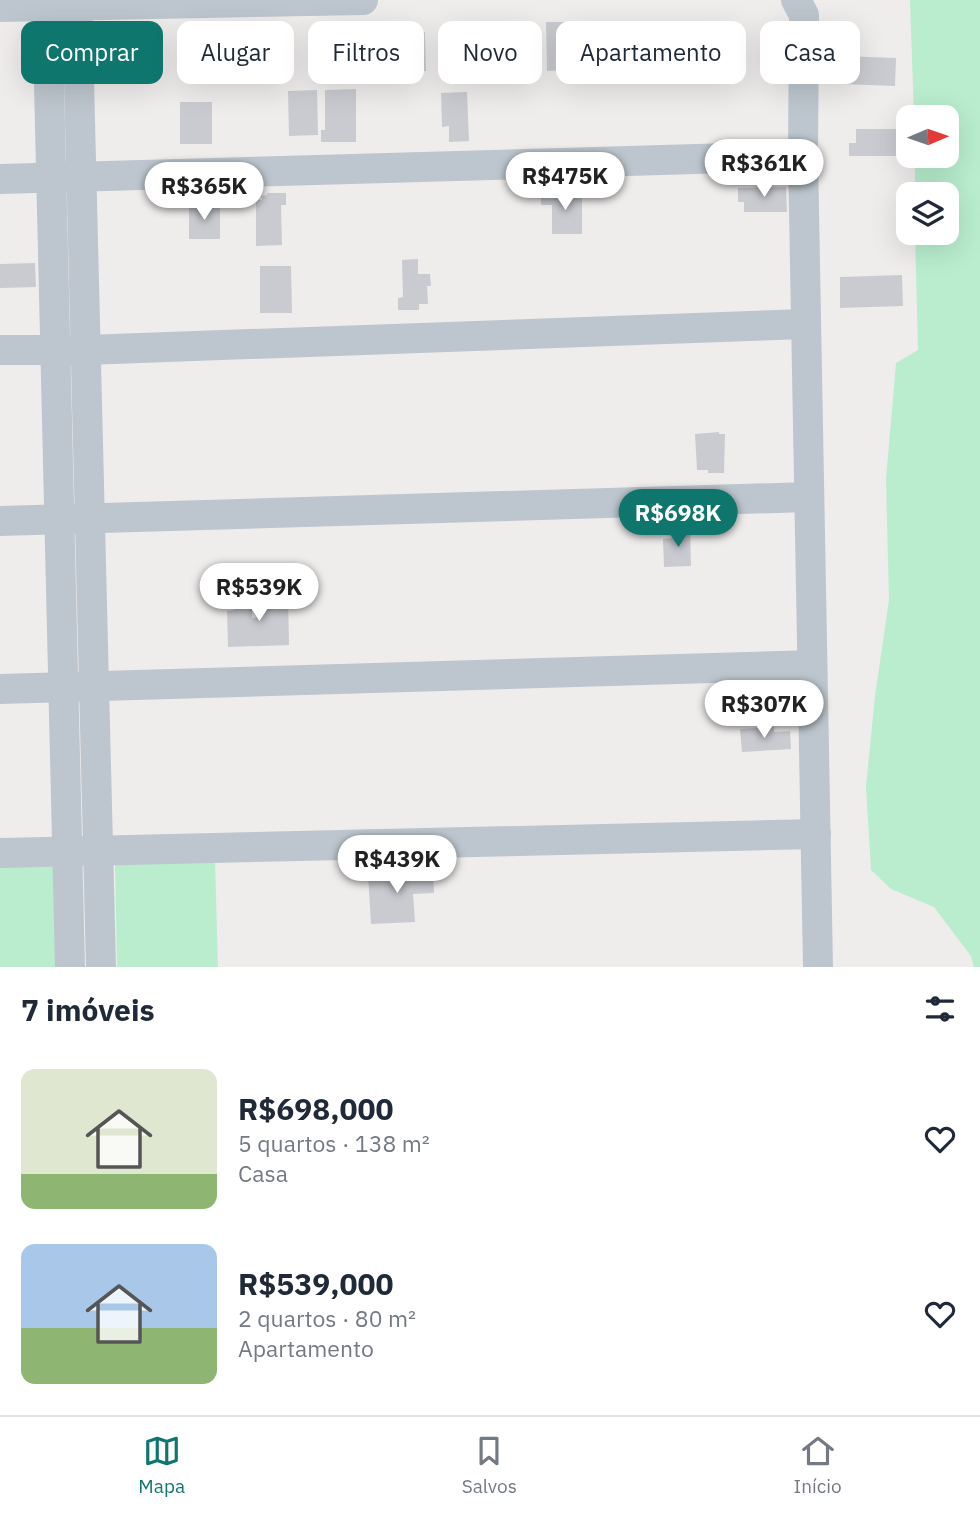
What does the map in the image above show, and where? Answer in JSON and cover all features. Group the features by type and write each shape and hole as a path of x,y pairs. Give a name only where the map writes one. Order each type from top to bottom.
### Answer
{"street":[{"path":"0,7 47,3 363,0"},
{"path":"796,0 803,15 803,156 818,967"},
{"path":"47,3 70,967"},
{"path":"77,3 101,967"},
{"path":"0,179 803,156"},
{"path":"0,351 806,324"},
{"path":"0,521 809,497"},
{"path":"0,689 813,665"},
{"path":"0,853 816,834"}],"green space":[{"path":"910,0 980,0 980,967 974,967 971,956 934,907 891,889 871,870 866,787 875,696 889,600 886,479 896,363 918,350 915,245 959,245 959,182 915,182 915,168 959,168 959,105 914,105"},
{"path":"215,860 218,967 117,967 115,863"},
{"path":"59,866 61,967 0,967 0,867"}],"building":[{"path":"546,22 556,22 556,71 547,71"},
{"path":"425,32 426,71 424,71"},
{"path":"860,57 896,58 895,86 841,84 860,84"},
{"path":"356,89 356,142 321,142 321,130 325,130 325,90"},
{"path":"317,90 318,135 289,136 288,91"},
{"path":"467,92 469,141 449,142 449,126 442,127 441,93"},
{"path":"180,102 212,102 212,144 180,144"},
{"path":"856,129 896,129 896,156 849,156 849,143 856,143"},
{"path":"786,187 787,212 744,212 744,202 738,202 738,188"},
{"path":"582,192 582,234 552,234 552,205 541,205 541,193"},
{"path":"267,193 286,193 286,205 281,205 282,245 256,246 256,200 262,200 261,196"},
{"path":"189,205 220,205 220,239 189,239"},
{"path":"418,259 418,274 430,274 431,286 427,286 428,304 419,304 419,310 398,310 398,298 403,297 402,260"},
{"path":"35,263 36,287 0,288 0,264"},
{"path":"260,266 291,266 292,313 260,313"},
{"path":"902,275 903,306 840,308 840,277"},
{"path":"695,434 725,434 724,473 697,470"},
{"path":"673,528 690,528 691,566 664,567 663,539 673,538"},
{"path":"263,597 288,597 289,645 228,647 227,611 234,610 233,598 252,598 252,618 263,617"},
{"path":"774,727 774,732 790,731 791,749 742,752 740,729"},
{"path":"433,871 434,893 413,894 415,922 371,924 368,874"}]}
